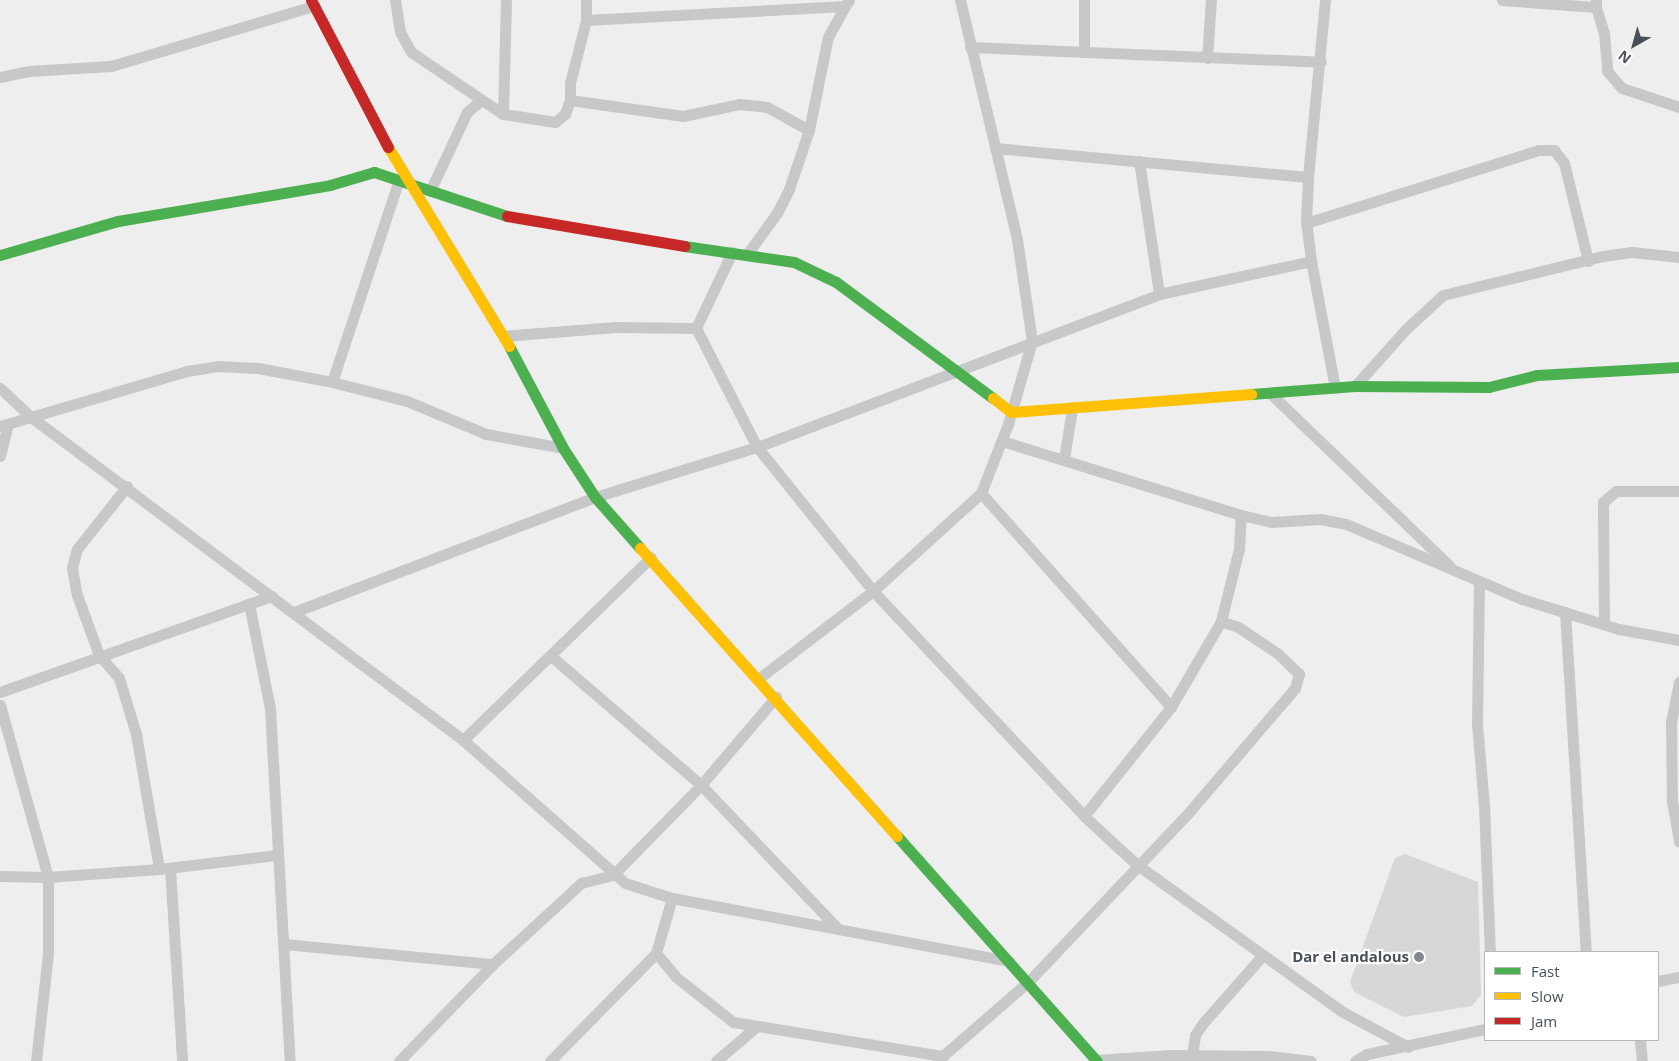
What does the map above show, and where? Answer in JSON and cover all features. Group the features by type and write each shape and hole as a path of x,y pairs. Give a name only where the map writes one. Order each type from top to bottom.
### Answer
{"street":[{"path":"395,0 400,32 411,52 480,101 503,114 555,122 565,114 570,100 570,83 586,20 586,0"},
{"path":"503,114 506,0"},
{"path":"758,679 873,591 981,493 1002,441 1011,412 1032,341 1017,239 960,0"},
{"path":"1084,0 1084,52"},
{"path":"1207,58 1210,0"},
{"path":"1326,0 1308,177 1306,223 1311,261 1335,388"},
{"path":"1502,0 1596,3 1604,33 1607,70 1622,88 1679,106"},
{"path":"0,77 15,72 94,69 126,63 312,3 403,185 504,336 563,448 596,497 651,556 1096,1060 1192,1055 1269,1056 1311,1061"},
{"path":"586,20 847,3"},
{"path":"747,254 777,213 810,130 828,37 847,3"},
{"path":"970,47 1321,62"},
{"path":"570,100 683,116 738,104 767,107 810,130"},
{"path":"430,191 467,112 480,101"},
{"path":"995,148 1308,177"},
{"path":"1306,223 1540,150 1554,150 1564,163 1588,261"},
{"path":"1138,161 1159,294"},
{"path":"0,255 118,222 330,185 360,173 374,172 403,185 430,191 484,211 568,229 794,262 836,282 888,317 1011,412 1271,394 1355,386 1489,387 1537,376 1679,367"},
{"path":"332,382 403,185"},
{"path":"696,328 732,252"},
{"path":"1355,386 1406,329 1443,295 1632,252 1679,257"},
{"path":"294,612 596,497 757,448 1032,341 1159,294 1311,261"},
{"path":"504,336 616,327 696,328"},
{"path":"696,328 757,448 873,591 1084,816 1136,864 1263,955 1368,1028 1408,1047"},
{"path":"0,456 4,425 187,371 218,366 258,368 332,382 408,402 486,434 563,448"},
{"path":"0,388 31,417 127,486 463,740 613,875 672,898 1009,961"},
{"path":"1271,394 1455,571"},
{"path":"1064,459 1072,409"},
{"path":"1002,441 1241,516 1272,522 1320,519 1346,524 1479,581 1565,612 1604,624 1679,640"},
{"path":"127,486 77,549 72,568 77,595 99,656 119,678 136,734 165,869 182,1061"},
{"path":"1604,624 1603,502 1616,491 1679,491"},
{"path":"981,493 1172,707"},
{"path":"1084,816 1172,707 1221,621 1239,549 1241,516"},
{"path":"463,740 551,656 651,556"},
{"path":"1479,581 1476,724 1484,805 1490,951"},
{"path":"0,692 272,596"},
{"path":"249,604 270,708 290,1061"},
{"path":"1565,612 1586,951"},
{"path":"656,953 676,978 710,1007 733,1022 940,1059 1028,982 1136,864 1190,811 1296,688 1299,674 1277,653 1221,621"},
{"path":"551,656 701,785 837,928"},
{"path":"1679,682 1671,722 1672,801 1679,841"},
{"path":"399,1061 493,964 581,883 613,875 701,785 776,697"},
{"path":"0,705 33,812 48,877 48,954 36,1061"},
{"path":"0,876 48,877 165,869 277,854"},
{"path":"550,1061 656,953 672,898"},
{"path":"284,944 493,964"},
{"path":"1192,1055 1195,1035 1203,1023 1263,955"},
{"path":"1659,981 1679,977"},
{"path":"716,1061 756,1027"},
{"path":"1356,1061 1367,1054 1484,1030"},
{"path":"1640,1041 1642,1061"}],"building":[{"name":"Dar el andalous","path":"1405,854 1478,882 1481,995 1472,1006 1404,1017 1354,992 1350,982 1395,858"}],"traffic: fast":[{"path":"0,255 118,221 330,185 374,172 507,216"},
{"path":"684,246 794,262 836,282 993,398"},
{"path":"509,346 563,448 595,497 640,548"},
{"path":"1251,394 1355,386 1489,387 1537,375 1679,367"},
{"path":"897,836 1097,1061"}],"traffic: slow":[{"path":"388,147 509,346"},
{"path":"993,398 1011,412 1251,394"},
{"path":"640,548 897,836"}],"traffic: jam":[{"path":"311,0 388,147"},
{"path":"507,216 684,246"}],"place":[{"name":"Dar el andalous","path":"1419,957"}]}
